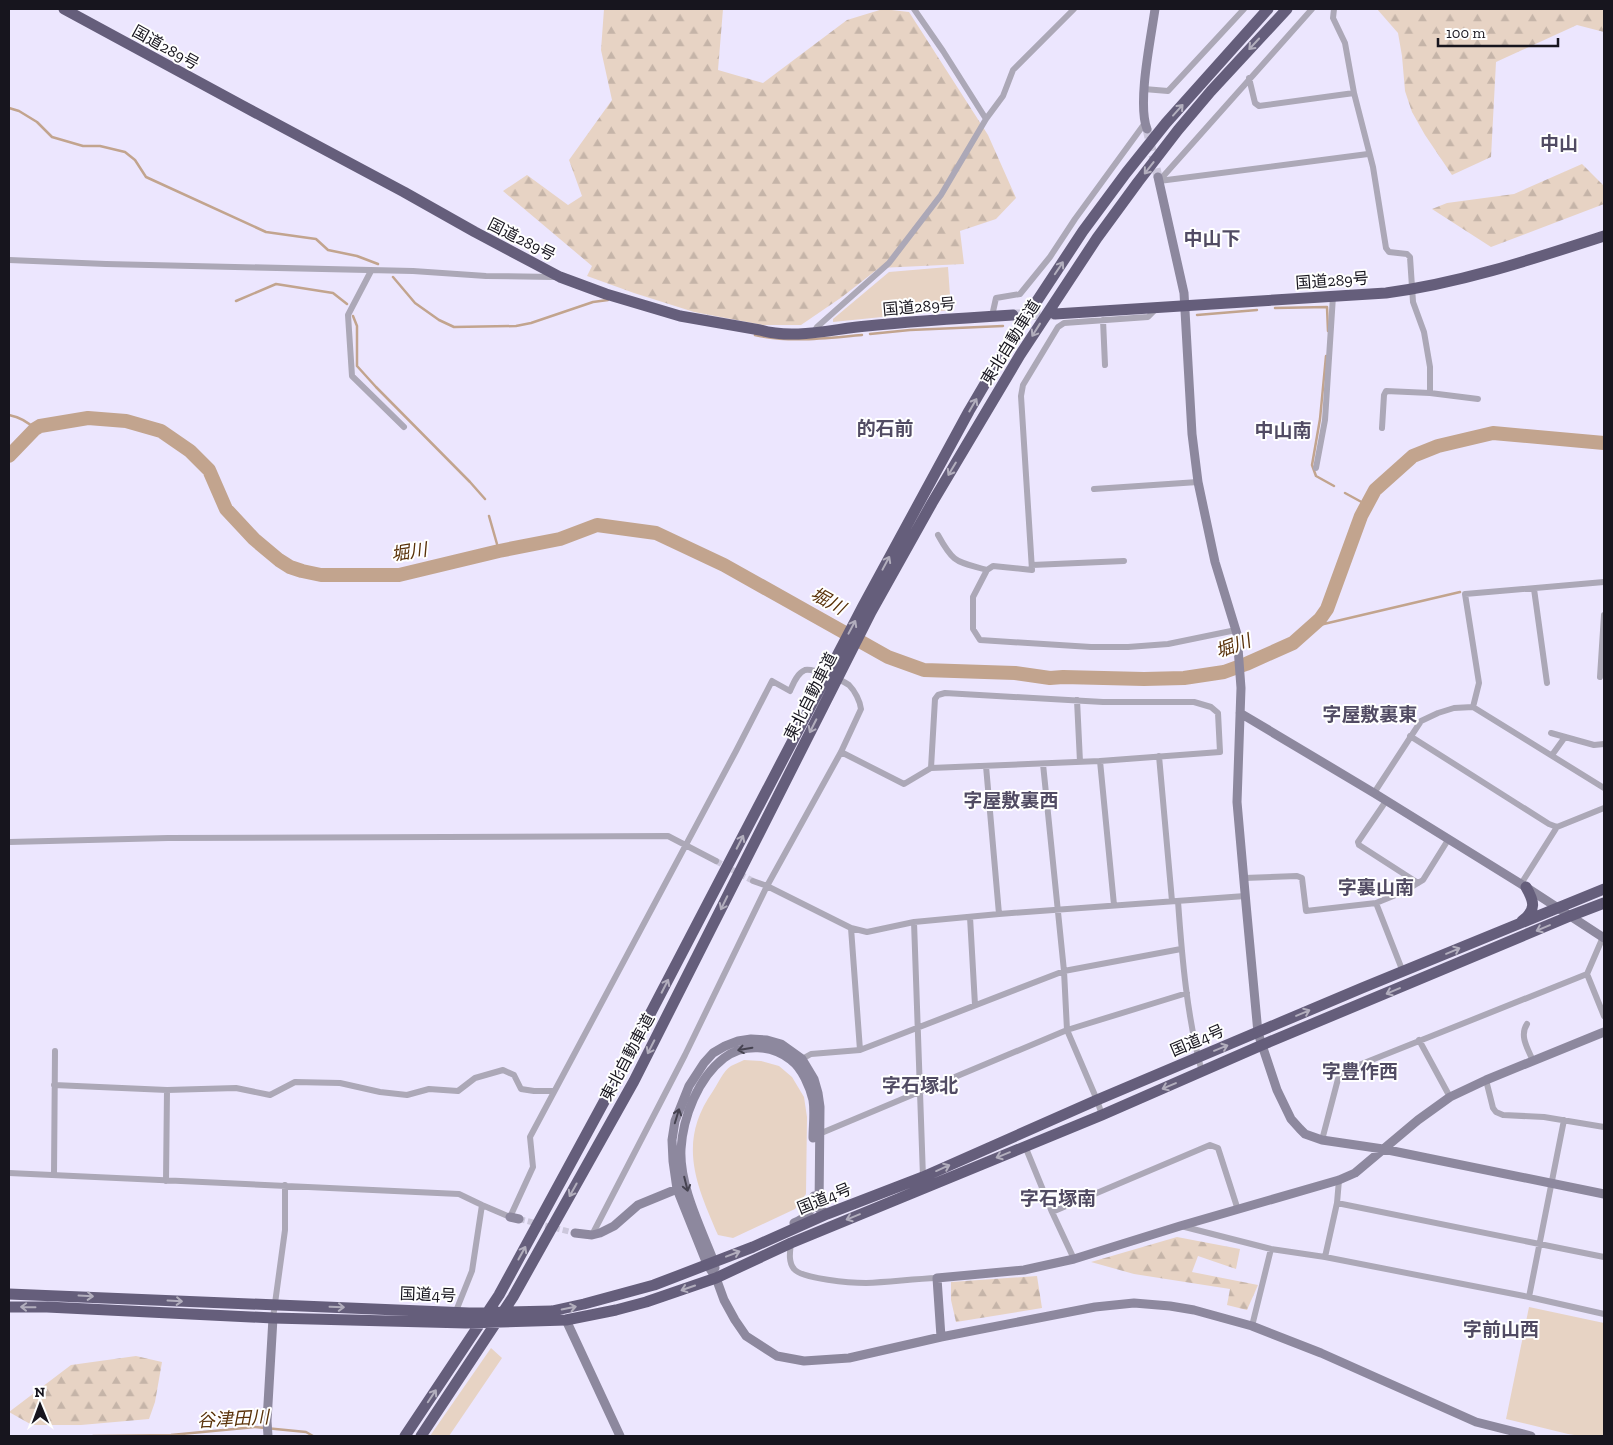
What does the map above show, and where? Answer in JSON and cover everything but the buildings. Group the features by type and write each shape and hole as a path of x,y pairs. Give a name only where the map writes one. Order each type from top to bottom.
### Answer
{"highway":[{"name":"国道289号","path":"64,9 560,277 606,294 680,316 760,330 772,334 813,333 864,326 1013,316"},
{"name":"東北自動車道","path":"405,1436 499,1296 830,680 983,387 1083,231 1126,173 1166,123 1268,9"},
{"name":"東北自動車道","path":"867,609 1020,354 1097,238 1178,130 1287,9"},
{"name":"国道289号","path":"1055,314 1411,290 1433,286 1604,236"},
{"name":"東北自動車道","path":"421,1436 513,1297 634,1080 830,680"},
{"path":"1519,923 1530,915 1533,907 1531,897 1524,885"},
{"name":"国道4号","path":"9,1294 469,1313 552,1311 584,1304 654,1285 753,1247 827,1214 923,1177 1097,1100 1258,1032 1604,889"},
{"name":"国道4号","path":"9,1307 48,1307 273,1318 466,1323 566,1320 646,1302 716,1278 791,1243 1102,1115 1604,903"}],"street":[{"path":"914,9 986,119"},
{"path":"813,333 817,327 889,263 941,195 986,119 1003,96 1013,70 1074,9"},
{"path":"992,316 996,298 1020,294 1050,257 1075,219 1146,126 1144,89 1155,9"},
{"path":"1144,89 1168,91 1244,9"},
{"path":"1158,179 1312,9"},
{"path":"1334,9 1333,18 1345,44 1354,93 1368,154 1373,167 1386,248 1390,252 1407,254 1410,257 1413,302 1424,332 1430,366 1430,393"},
{"path":"1249,78 1255,103 1259,106 1354,93"},
{"path":"1158,179 1368,154"},
{"path":"1158,179 1184,293 1192,434 1198,482 1215,562 1236,632 1241,688 1237,802 1245,896 1258,1032 1277,1090 1292,1119 1305,1134 1322,1140 1383,1149 1604,1194"},
{"path":"9,260 560,277"},
{"path":"371,271 348,315 352,376 404,427"},
{"path":"1316,468 1324,420 1333,296"},
{"path":"1157,308 1148,317 1064,323 1058,327 1022,385 1020,396 1032,570 993,566 987,570 973,597 972,629 980,640 1091,647 1168,644 1236,632"},
{"path":"1103,320 1105,365"},
{"path":"1382,428 1384,395 1386,392 1430,393 1478,399"},
{"path":"1094,489 1198,482"},
{"path":"938,535 948,554 957,561 987,570"},
{"path":"1032,565 1124,561"},
{"path":"1473,706 1479,683 1466,594 1604,582"},
{"path":"1534,589 1547,682"},
{"path":"1600,676 1604,615"},
{"path":"510,1217 533,1167 530,1137 772,681 790,692 797,677 804,670 816,670 848,685 860,701 861,709 841,752 767,886 685,1055 592,1235"},
{"path":"841,752 904,784 931,768 1100,761 1220,752 1218,713 1211,707 1194,702 1078,700 945,693 938,695 935,699 931,768"},
{"path":"1078,700 1080,762"},
{"path":"1374,793 1421,721 1454,708 1473,706 1604,788"},
{"path":"1240,713 1524,885 1604,938 1587,974 1344,1071 1338,1079 1322,1140"},
{"path":"1551,732 1594,745 1604,744"},
{"path":"1410,736 1549,824 1557,827"},
{"path":"1552,755 1565,736"},
{"path":"1158,756 1187,993 1202,1072"},
{"path":"1100,761 1114,906"},
{"path":"1043,764 1064,971 1068,1030 1102,1115"},
{"path":"986,766 999,914"},
{"path":"1386,801 1358,842 1358,845 1418,883"},
{"path":"1524,885 1557,827 1604,808"},
{"path":"9,842 168,838 668,836 716,861"},
{"path":"1244,878 1297,876 1302,878 1306,911 1376,903 1403,892 1423,880 1448,840"},
{"path":"753,881 767,886 851,928 867,932 914,922 1245,896"},
{"path":"1376,903 1403,972"},
{"path":"970,917 974,1005"},
{"path":"914,922 923,1177"},
{"path":"851,928 860,1050"},
{"path":"802,1059 811,1054 860,1050 1064,971 1181,949"},
{"path":"1587,974 1604,1016"},
{"path":"819,1134 1068,1030 1187,993"},
{"path":"1527,1024 1523,1030 1523,1036 1533,1061"},
{"path":"791,1243 790,1258 794,1270 804,1275 818,1278 865,1283 1024,1270 1074,1259 1339,1180 1355,1173 1418,1120 1450,1097 1486,1080 1604,1032"},
{"path":"827,1214 819,1209 818,1093 810,1071 802,1059 781,1044 767,1040 751,1039 738,1041 713,1053 689,1086 675,1121 672,1140 677,1189 710,1263 724,1300 735,1320 746,1336 777,1356 804,1361 842,1358 1095,1307 1134,1303 1170,1306 1194,1310 1252,1326 1321,1353 1476,1422 1531,1436"},
{"path":"1419,1040 1450,1097"},
{"path":"710,1263 687,1191 682,1168 681,1150 684,1128 691,1105 699,1088 712,1070 724,1058 736,1051 769,1048 793,1061 808,1084 813,1100 814,1203 808,1215 801,1221 763,1237 753,1247"},
{"path":"54,1175 55,1051"},
{"path":"54,1085 167,1090 236,1088 270,1096 295,1082 340,1083 380,1092 407,1095 429,1089 458,1091 475,1078 503,1070 514,1075 521,1089 554,1091"},
{"path":"1486,1080 1496,1112 1503,1115 1564,1120 1604,1127"},
{"path":"166,1181 167,1090"},
{"path":"1529,1297 1564,1120"},
{"path":"1052,1212 1210,1145 1218,1148 1238,1210"},
{"path":"1025,1146 1074,1259"},
{"path":"9,1173 459,1194 510,1217 520,1219"},
{"path":"1325,1257 1338,1203 1339,1180"},
{"path":"268,1436 267,1421 273,1318 285,1230 285,1185"},
{"path":"575,1233 592,1235 600,1233 614,1226 638,1205 677,1189"},
{"path":"1338,1203 1604,1257"},
{"path":"456,1311 472,1271 482,1205"},
{"path":"1180,1226 1271,1249 1325,1257 1529,1297 1604,1314"},
{"path":"1252,1326 1271,1249"},
{"path":"936,1278 940,1337"},
{"path":"566,1320 620,1436"}],"green space":[{"path":"604,9 723,9 718,70 763,83 847,20 883,9 909,12 988,135 1016,198 996,219 960,231 964,264 879,268 842,297 801,325 763,325 694,312 587,276 592,266 503,191 527,175 568,205 582,196 569,160 612,100 601,50"},
{"path":"1377,9 1604,9 1604,32 1577,25 1496,62 1491,157 1452,175 1412,112 1405,91 1398,33"},
{"path":"1582,164 1604,186 1604,204 1491,247 1432,209 1447,203 1514,194"},
{"path":"948,267 951,310 833,322 833,319 889,272"},
{"path":"744,1060 761,1061 779,1066 792,1077 804,1097 807,1117 806,1194 795,1209 733,1238 718,1235 697,1180 693,1146 702,1110 726,1071 731,1066"},
{"path":"1177,1237 1240,1249 1236,1269 1198,1256 1192,1272 1258,1285 1247,1310 1227,1305 1230,1289 1134,1274 1091,1262"},
{"path":"1037,1276 1042,1308 956,1322 951,1300 951,1282"},
{"path":"1529,1307 1604,1323 1604,1436 1568,1434 1506,1419"},
{"path":"491,1348 502,1358 449,1436 430,1436"},
{"path":"136,1356 162,1362 155,1402 149,1419 81,1425 32,1425 9,1412 71,1365"}],"waterway":[{"path":"9,108 19,111 37,122 52,137 83,146 100,146 125,152 135,160 146,177 266,232 316,239 328,250 357,256 378,264"},
{"path":"393,277 415,303 439,320 454,327 516,326 531,323 593,302 608,300"},
{"path":"236,301 276,284 333,293 347,304"},
{"path":"1275,308 1327,307 1328,331"},
{"path":"1197,315 1257,310"},
{"path":"353,316 357,326 357,366 485,499"},
{"path":"870,334 910,330 1003,326"},
{"path":"755,335 782,339 862,335"},
{"path":"1326,356 1320,419 1312,465 1316,476 1334,486"},
{"path":"9,415 23,420 35,429"},
{"name":"堀川","path":"9,456 40,426 88,418 126,421 161,431 190,451 209,470 226,509 254,539 279,560 290,567 302,571 321,575 399,575 499,551 560,539 597,525 656,533 724,565 888,657 924,670 1015,673 1050,678 1144,679 1184,678 1224,672 1293,643 1320,619 1327,609 1361,516 1375,490 1413,456 1438,446 1493,433 1604,443"},
{"path":"1345,493 1367,505"},
{"path":"489,516 499,551"},
{"path":"1311,627 1460,592"},
{"name":"谷津田川","path":"93,1436 171,1435 255,1427 306,1432 313,1436"}],"tunnel":[{"path":"1147,129 1158,177"},
{"path":"1013,315 1054,314"},
{"path":"716,861 753,881"},
{"path":"519,1219 575,1233"}],"district":[{"name":"中山","path":"1559,143"},
{"name":"中山下","path":"1212,238"},
{"name":"的石前","path":"885,428"},
{"name":"中山南","path":"1283,430"},
{"name":"字屋敷裏東","path":"1370,714"},
{"name":"字屋敷裏西","path":"1011,800"},
{"name":"字裏山南","path":"1376,887"},
{"name":"字豊作西","path":"1360,1071"},
{"name":"字石塚北","path":"920,1085"},
{"name":"字石塚南","path":"1058,1198"},
{"name":"字前山西","path":"1501,1329"}]}
